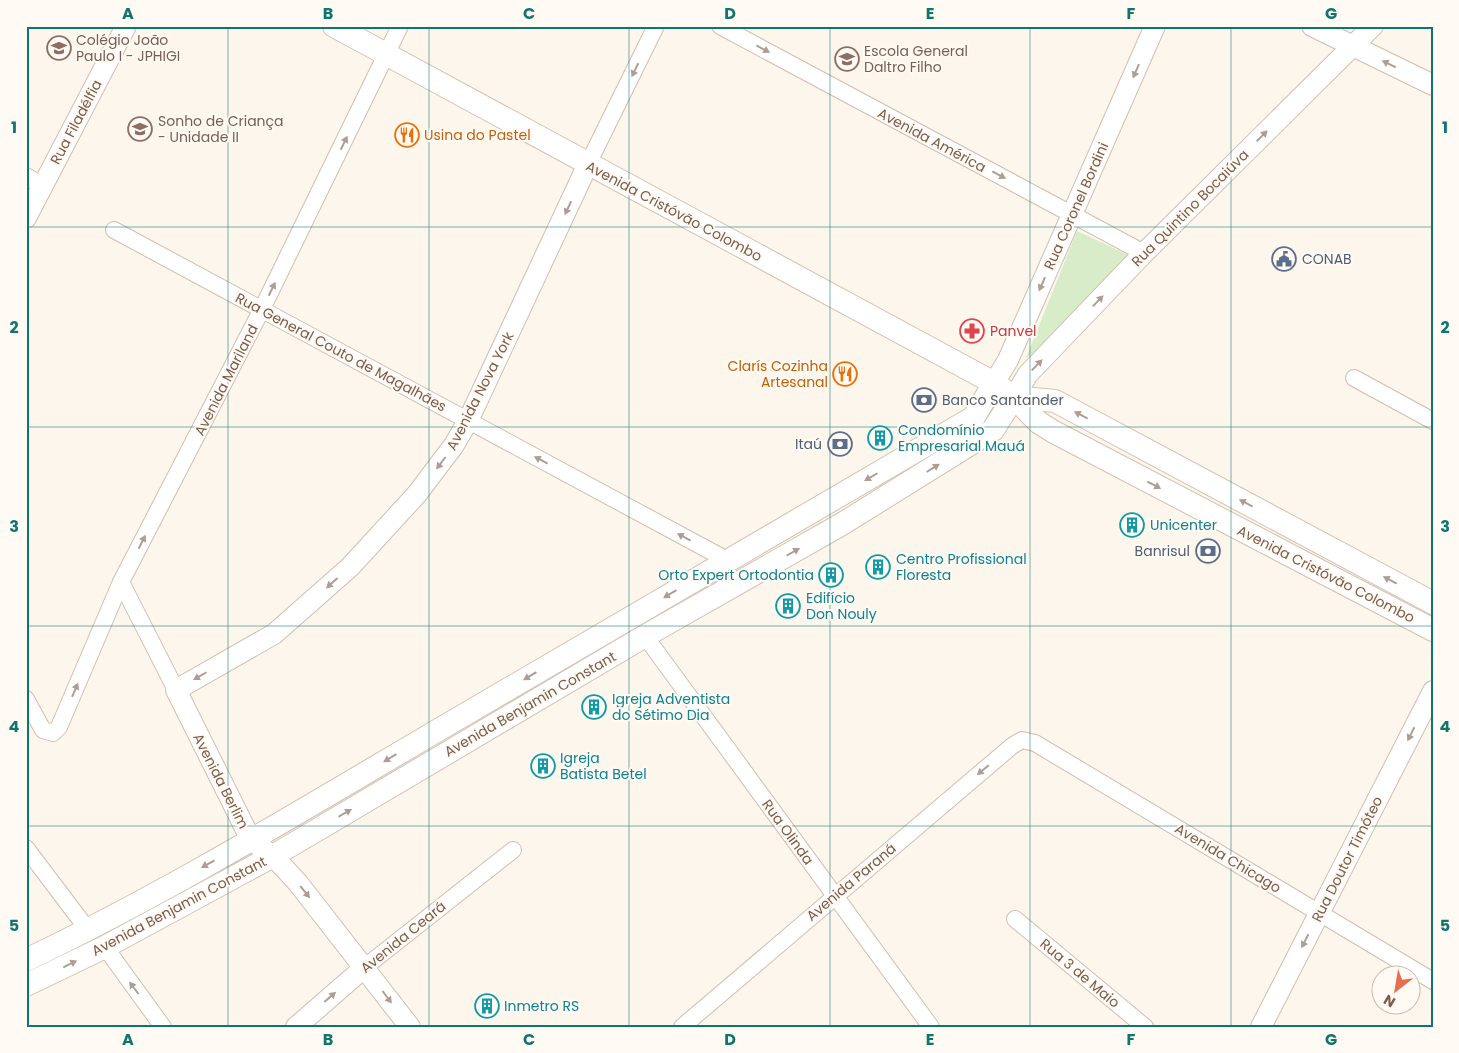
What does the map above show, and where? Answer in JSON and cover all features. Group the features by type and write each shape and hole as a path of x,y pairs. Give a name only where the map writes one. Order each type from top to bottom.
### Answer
{"main road":[{"name":"Avenida Cristóvão Colombo","path":"334,26 386,56 994,384 1014,397 1038,422 1054,432 1433,630"},
{"name":"Avenida Benjamin Constant","path":"26,960 88,930 251,840 974,417 994,384"},
{"name":"Avenida Cristóvão Colombo","path":"1014,397 1055,401 1433,603"},
{"name":"Avenida Benjamin Constant","path":"26,985 104,947 273,856 645,636 842,524 993,430 1014,397"}],"street":[{"name":"Rua Filadélfia","path":"26,218 35,181 126,26"},
{"name":"Avenida Mariland","path":"26,699 43,730 52,733 59,727 121,582 262,309 400,26"},
{"name":"Avenida Nova York","path":"176,690 274,634 350,567 417,494 454,446 468,421 588,164 656,26"},
{"name":"Avenida América","path":"720,26 1144,253"},
{"name":"Rua Coronel Bordini","path":"994,384 1008,360 1155,26"},
{"path":"1312,26 1433,86"},
{"name":"Rua Quintino Bocaiúva","path":"1014,397 1028,374 1144,253 1374,26"},
{"name":"Rua General Couto de Magalhães","path":"114,230 727,560"},
{"path":"1354,378 1433,421"},
{"name":"Avenida Berlim","path":"121,582 251,840 273,856 298,884 410,1027"},
{"name":"Rua Olinda","path":"645,636 931,1027"},
{"name":"Rua Doutor Timóteo","path":"1261,1027 1433,691"},
{"name":"Avenida Paraná","path":"682,1027 834,895 1012,746 1022,740"},
{"name":"Avenida Chicago","path":"1022,740 1036,743 1433,981"},
{"path":"26,848 88,930"},
{"name":"Avenida Ceará","path":"296,1027 365,968 512,850"},
{"name":"Rua 3 de Maio","path":"1015,919 1144,1027"},
{"path":"104,947 163,1027"}],"green space":[{"path":"1077,231 1131,256 1036,351 1026,358"}],"place":[{"name":"Colégio João Paulo I - JPHIGI","path":"59,48"},
{"name":"Escola General Daltro Filho","path":"847,59"},
{"name":"Sonho de Criança - Unidade II","path":"140,129"},
{"name":"Usina do Pastel","path":"407,135"},
{"name":"CONAB","path":"1284,259"},
{"name":"Panvel","path":"972,331"},
{"name":"Clarís Cozinha Artesanal","path":"845,374"},
{"name":"Banco Santander","path":"924,400"},
{"name":"Condomínio Empresarial Mauá","path":"880,438"},
{"name":"Itaú","path":"840,444"},
{"name":"Unicenter","path":"1132,525"},
{"name":"Banrisul","path":"1208,551"},
{"name":"Centro Profissional Floresta","path":"878,567"},
{"name":"Orto Expert Ortodontia","path":"831,575"},
{"name":"Edifício Don Nouly","path":"788,606"},
{"name":"Igreja Adventista do Sétimo Dia","path":"594,707"},
{"name":"Igreja Batista Betel","path":"543,766"},
{"name":"Inmetro RS","path":"487,1006"}]}
